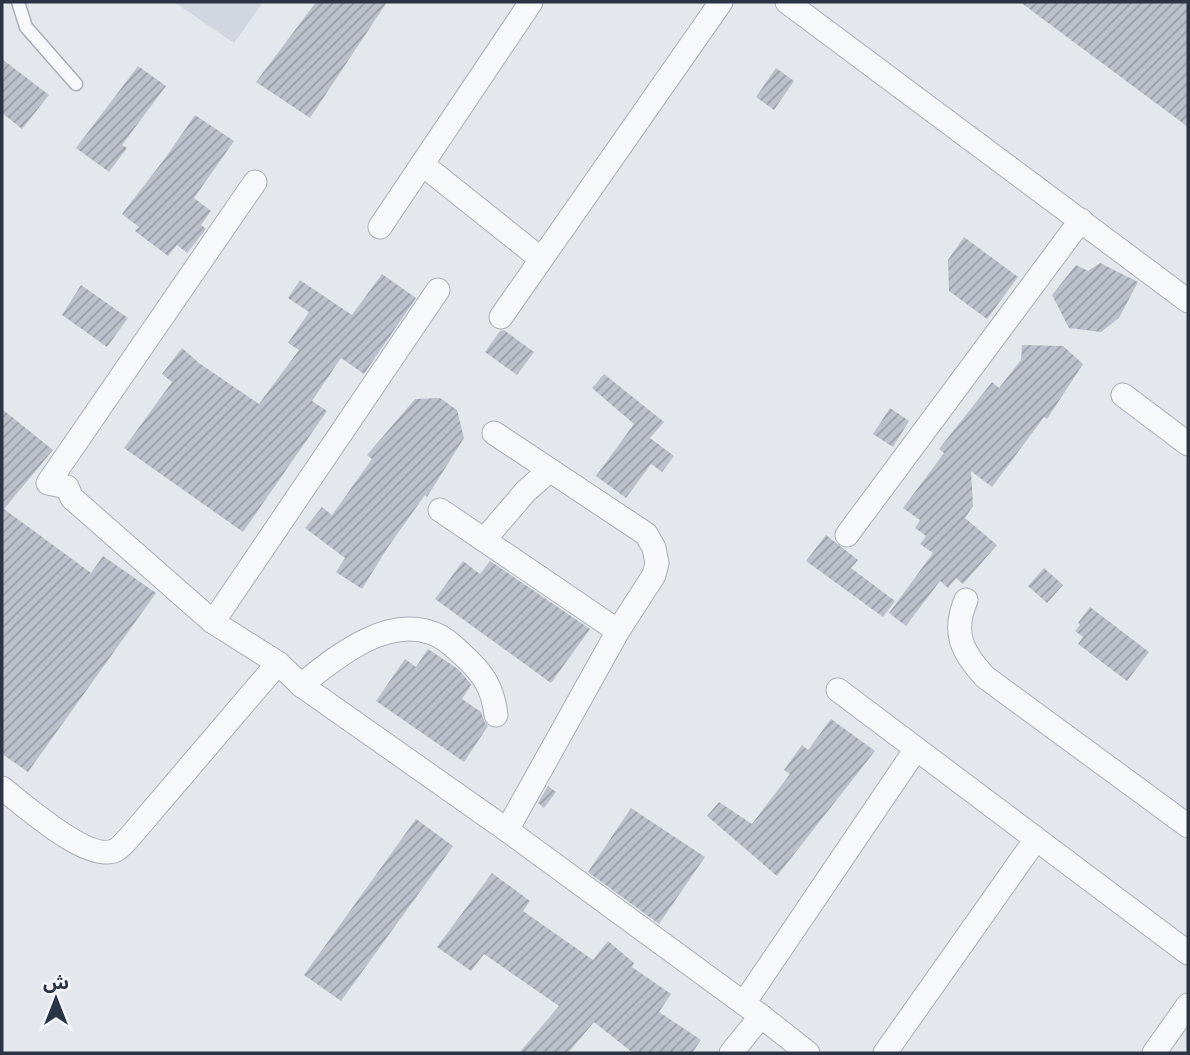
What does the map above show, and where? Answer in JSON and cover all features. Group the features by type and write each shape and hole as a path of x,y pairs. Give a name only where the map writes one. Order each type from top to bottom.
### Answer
{"street":[{"path":"380,227 531,2"},
{"path":"501,317 721,2"},
{"path":"787,2 1188,301"},
{"path":"422,164 541,259"},
{"path":"255,182 48,483 67,487 72,498 213,622 278,663 301,685 507,830 808,1053"},
{"path":"847,535 1081,220"},
{"path":"213,622 438,290"},
{"path":"1123,395 1188,444"},
{"path":"494,433 646,534 654,548 657,563 654,575 618,631 507,830"},
{"path":"484,540 526,491 550,470"},
{"path":"440,510 618,631"},
{"path":"966,600 959,617 962,645 985,677 1188,826"},
{"path":"301,685 346,651 371,638 391,632 432,632 446,640 486,678 492,691 496,715"},
{"path":"2,788 78,845 96,853 115,851 278,663"},
{"path":"838,690 1188,953"},
{"path":"731,1053 752,1010 916,749"},
{"path":"885,1053 1036,839"},
{"path":"1154,1053 1188,1005"}],"lane":[{"path":"18,2 26,27 76,84"}],"shaded area":[{"path":"174,2 263,2 234,43"}],"building":[{"path":"316,2 387,2 310,118 256,82"},
{"path":"1020,2 1188,2 1188,127"},
{"path":"2,59 49,95 22,129 2,113"},
{"path":"138,66 166,86 122,145 127,148 109,172 76,148"},
{"path":"776,68 794,81 774,110 756,97"},
{"path":"195,115 234,141 194,198 211,211 201,225 206,229 187,253 177,245 168,256 135,231 139,227 122,214"},
{"path":"964,237 1018,277 987,319 949,291 948,260"},
{"path":"1100,263 1138,282 1119,318 1101,332 1069,328 1052,295 1076,265 1088,271"},
{"path":"382,274 416,298 364,374 341,358 312,401 327,411 243,532 124,448 172,382 162,374 182,348 199,363 259,404 299,350 288,343 309,312 288,298 300,280 352,315"},
{"path":"81,285 128,318 107,347 62,315"},
{"path":"504,330 534,352 517,375 485,352 500,331"},
{"path":"1022,345 1063,346 1083,364 1047,419 1044,417 992,487 971,471 973,506 965,518 997,545 963,584 956,578 948,588 940,581 906,626 889,613 933,553 920,544 926,536 915,528 920,520 903,508 944,453 939,449 992,382 999,388 1021,360"},
{"path":"604,374 664,422 650,438 674,456 662,472 651,464 626,498 596,476 634,424 592,388"},
{"path":"440,398 457,410 464,438 427,497 425,495 388,547 362,589 336,572 345,558 305,528 322,507 332,515 372,459 367,455 415,399"},
{"path":"890,408 909,421 893,447 873,434"},
{"path":"2,409 53,450 4,509 91,573 103,556 156,593 28,772 2,754"},
{"path":"826,535 858,560 851,568 895,601 883,617 806,561"},
{"path":"463,561 480,574 490,561 590,629 551,683 435,599"},
{"path":"1044,568 1063,585 1047,603 1028,586"},
{"path":"1090,607 1149,652 1127,681 1078,644 1083,637 1075,631"},
{"path":"428,649 458,669 470,683 462,699 481,712 488,726 464,762 376,701 405,659 416,667"},
{"path":"831,719 875,751 777,876 707,816 719,802 752,824 790,774 784,770 802,745 808,750"},
{"path":"548,786 556,792 544,808 538,803"},
{"path":"631,808 705,857 659,924 588,872"},
{"path":"416,819 453,846 341,1001 304,975"},
{"path":"492,873 530,901 523,911 593,960 608,941 634,963 632,967 671,994 659,1012 701,1040 692,1053 633,1053 594,1022 568,1053 519,1053 559,1006 484,954 471,971 437,947"}]}
